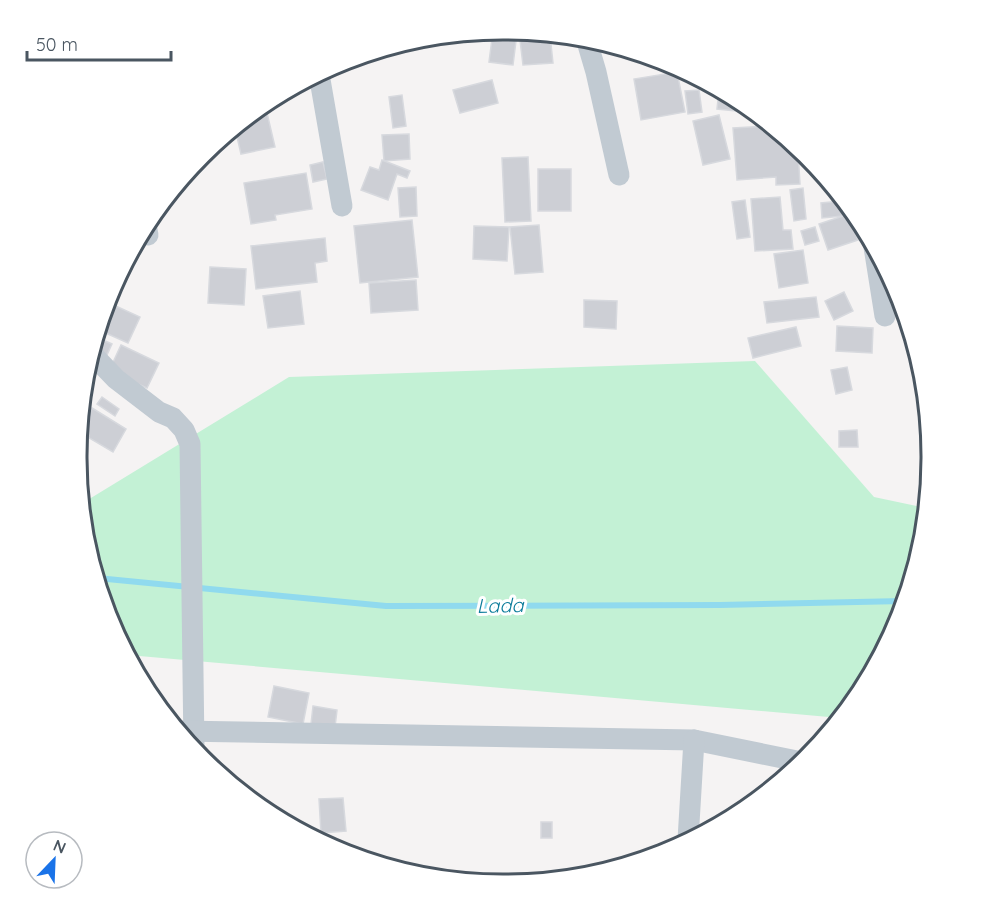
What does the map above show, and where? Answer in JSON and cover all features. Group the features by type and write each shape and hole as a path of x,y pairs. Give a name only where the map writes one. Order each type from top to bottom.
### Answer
{"street":[{"path":"590,50 619,175"},
{"path":"321,83 342,206"},
{"path":"878,274 885,316"},
{"path":"99,362 116,379 159,412 173,418 184,430 190,444 188,728"},
{"path":"196,737 694,740 790,760"},
{"path":"689,831 694,740"}],"green space":[{"path":"755,361 874,497 918,506 906,565 889,616 865,665 829,717 138,656 110,591 96,538 90,499 289,377"}],"building":[{"path":"492,40 516,40 513,65 489,62"},
{"path":"520,41 551,43 553,63 523,65"},
{"path":"667,74 678,79 685,112 641,120 634,79"},
{"path":"492,80 498,103 460,113 453,90"},
{"path":"699,90 702,112 688,114 685,91"},
{"path":"402,95 406,126 393,128 389,97"},
{"path":"718,100 735,111 717,109"},
{"path":"267,115 275,147 241,154 237,137"},
{"path":"719,115 730,159 703,165 693,121"},
{"path":"758,127 779,144 799,162 800,184 776,185 776,177 737,180 733,128"},
{"path":"409,134 410,159 384,161 382,135"},
{"path":"528,157 531,221 505,222 502,158"},
{"path":"382,160 410,171 407,178 397,174 388,200 361,190 370,167 379,170"},
{"path":"323,162 327,179 313,182 310,165"},
{"path":"538,169 571,169 571,211 538,211"},
{"path":"306,173 312,209 275,215 276,220 251,224 244,183"},
{"path":"416,187 417,216 400,217 398,188"},
{"path":"803,188 806,219 794,221 790,190"},
{"path":"780,197 783,230 791,230 793,249 755,251 751,199"},
{"path":"745,200 750,237 737,239 732,202"},
{"path":"833,202 843,216 822,218 821,203"},
{"path":"843,216 858,240 828,250 819,224"},
{"path":"412,220 418,277 360,283 354,226"},
{"path":"539,225 543,272 515,274 510,227"},
{"path":"474,226 509,227 507,261 473,259"},
{"path":"815,227 819,241 805,245 801,231"},
{"path":"325,238 327,261 315,263 317,282 256,289 251,246"},
{"path":"803,250 808,283 779,288 774,254"},
{"path":"210,267 246,269 244,305 208,303"},
{"path":"416,280 418,310 371,313 369,283"},
{"path":"300,291 304,324 268,328 263,296"},
{"path":"844,292 853,311 834,320 825,301"},
{"path":"816,297 819,317 767,323 764,302"},
{"path":"584,300 617,301 616,329 584,327"},
{"path":"116,306 140,317 128,343 107,333"},
{"path":"837,326 873,328 872,353 836,351"},
{"path":"796,327 801,346 753,358 748,338"},
{"path":"105,341 112,344 106,357 101,355"},
{"path":"121,345 159,363 147,388 109,371"},
{"path":"847,367 852,390 836,394 831,370"},
{"path":"102,397 119,409 115,416 97,404"},
{"path":"92,408 126,429 113,452 88,437"},
{"path":"857,430 858,447 839,447 839,431"},
{"path":"274,686 309,693 303,724 268,717"},
{"path":"313,706 337,710 335,727 311,724"},
{"path":"343,798 346,831 321,831 319,799"},
{"path":"541,822 552,822 552,838 541,838"}],"waterway":[{"name":"Lada","path":"106,579 386,606 720,605 894,601"}]}
